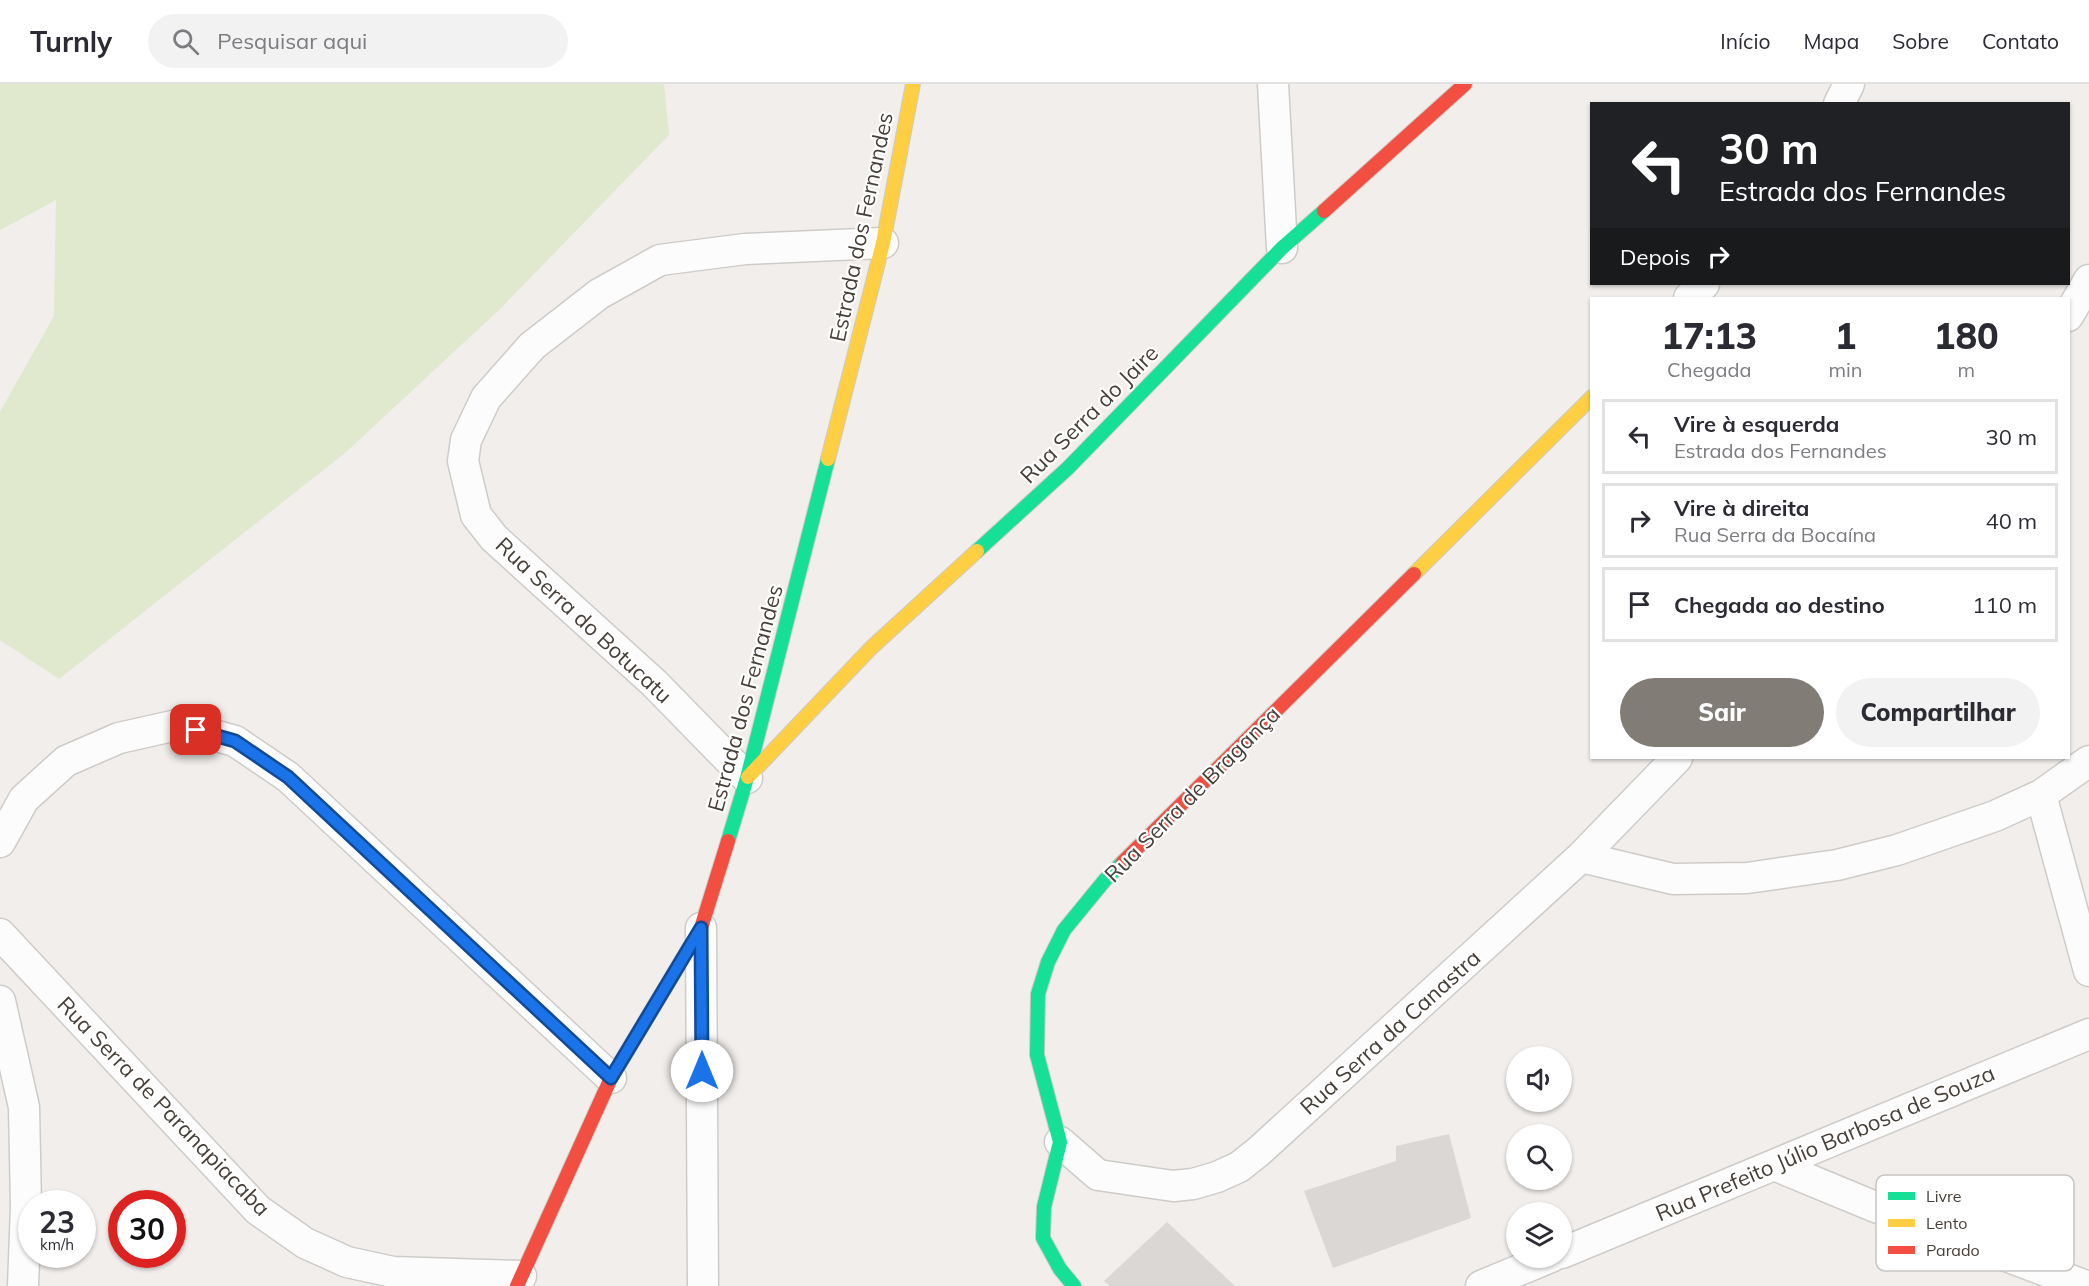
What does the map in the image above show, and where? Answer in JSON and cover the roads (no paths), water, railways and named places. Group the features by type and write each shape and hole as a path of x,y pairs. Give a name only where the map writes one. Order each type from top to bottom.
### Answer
{"street":[{"name":"Estrada dos Fernandes","path":"519,1281 611,1078 701,928 747,778 883,243 913,84"},
{"path":"1273,84 1282,248"},
{"name":"Rua Serra do Jaire","path":"747,778 871,648 1068,468 1282,248 1465,84"},
{"path":"1840,102 1849,84"},
{"name":"Rua Serra do Botucatu","path":"747,778 654,683 494,538 476,515 463,461 466,440 486,398 532,346 599,294 660,260 745,249 883,243"},
{"path":"2070,313 2089,280"},
{"path":"1690,297 1703,285"},
{"name":"Rua Serra de Bragança","path":"1074,1286 1060,1269 1043,1238 1044,1208 1060,1142 1037,1055 1038,994 1048,962 1064,930 1105,880 1590,399"},
{"path":"0,842 24,799 66,761 119,738 177,725 235,741 288,777 611,1078"},
{"name":"Rua Serra da Canastra","path":"1060,1142 1098,1175 1153,1184 1173,1186 1193,1184 1239,1167 1581,856 1676,759"},
{"path":"1581,856 1674,879 1747,878 1837,865 1897,850 1995,816 2041,795 2089,761"},
{"path":"2041,795 2089,971"},
{"path":"701,928 703,1286"},
{"name":"Rua Serra de Paranapiacaba","path":"0,933 258,1210 305,1243 347,1262 393,1272 519,1281"},
{"path":"0,1001 24,1107 26,1206 23,1286"},
{"name":"Rua Prefeito Júlio Barbosa de Souza","path":"1572,1248 2089,1034"},
{"path":"1774,1165 1876,1207"},
{"path":"1481,1286 1524,1268"},
{"path":"2046,1271 2086,1286"}]}
